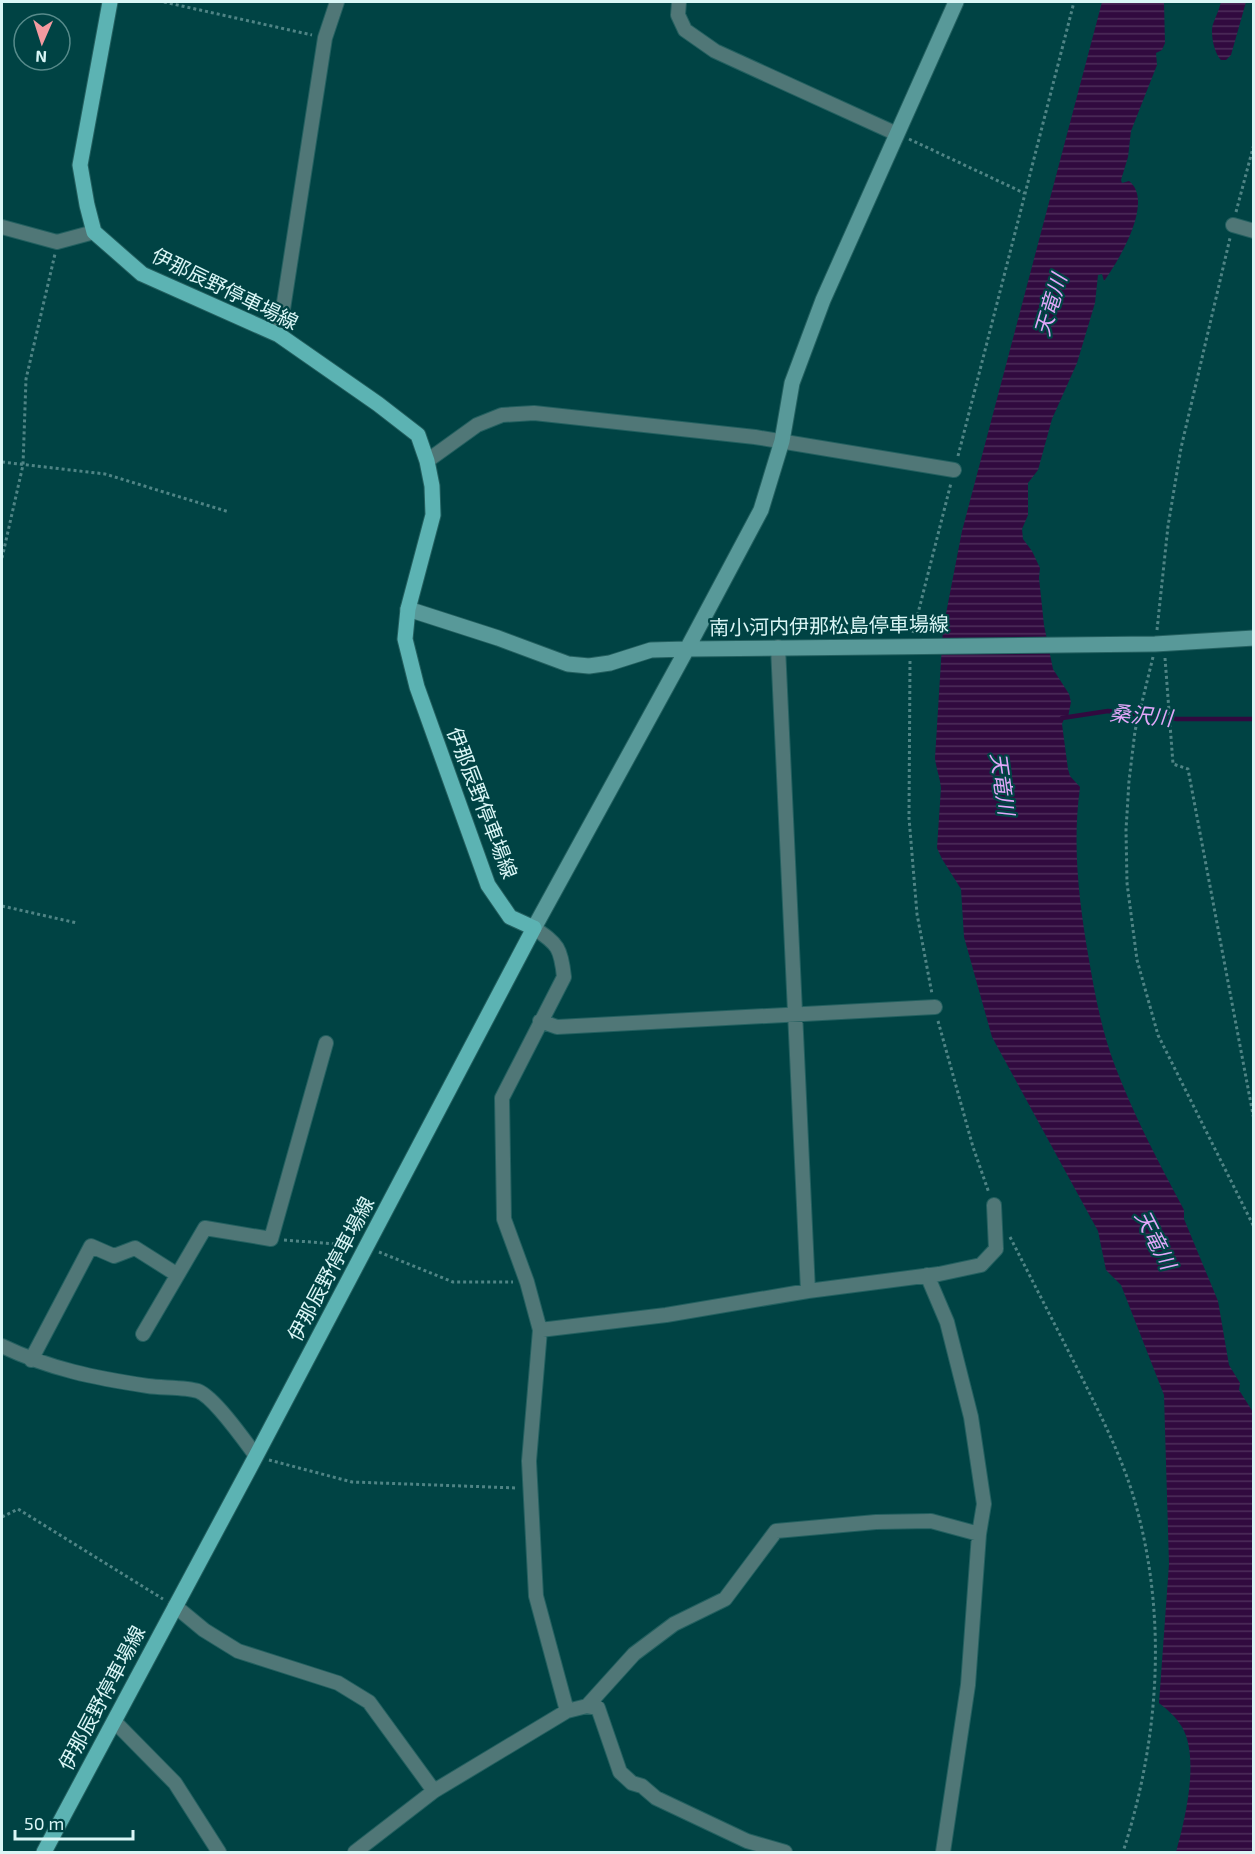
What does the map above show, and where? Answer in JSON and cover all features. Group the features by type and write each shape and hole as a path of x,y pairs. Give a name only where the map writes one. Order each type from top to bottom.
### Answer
{"main road":[{"path":"94,232 80,165 110,2"},
{"name":"伊那辰野停車場線","path":"44,1852 367,1247 534,928 510,917 488,885 417,687 405,639 408,609 433,515 432,486 418,435 378,404 279,335 142,274 94,232"}],"street":[{"path":"279,335 325,38 337,2"},
{"path":"679,2 678,15 685,30 715,51 897,134"},
{"path":"408,609 498,638 568,664 589,666 610,663 651,650 687,649 761,510 782,441 792,383 824,300 956,2"},
{"path":"1233,225 1254,231"},
{"path":"2,227 57,242 94,232"},
{"path":"427,461 477,425 502,415 534,413 782,441 954,470"},
{"name":"南小河内伊那松島停車場線","path":"534,928 687,649 1154,644 1254,638"},
{"path":"778,647 808,1291"},
{"path":"534,928 554,941 562,958 564,978 502,1098 504,1219 527,1282 540,1330 530,1461 536,1596 567,1711"},
{"path":"540,1021 557,1027 935,1007"},
{"path":"143,1334 176,1274 205,1228 271,1239 326,1043"},
{"path":"540,1330 666,1315 981,1265 996,1248 994,1205"},
{"path":"31,1360 91,1246 114,1256 135,1248 176,1274"},
{"path":"927,1275 947,1322 970,1417 984,1504 979,1534 968,1684 944,1852"},
{"path":"2,1346 31,1360 92,1378 199,1391 215,1404 256,1456"},
{"path":"587,1706 634,1654 674,1624 725,1599 776,1531 876,1522 931,1521 979,1534"},
{"path":"175,1606 204,1630 238,1651 338,1683 369,1702 434,1791"},
{"path":"355,1852 434,1791 567,1711 587,1706 598,1708 620,1772 632,1783 642,1786 656,1798 747,1841 785,1852"},
{"path":"114,1721 175,1783 219,1852"}],"path":[{"path":"164,2 325,38"},
{"path":"994,1205 970,1137 935,1007 917,914 909,818 915,646 954,470 1074,2"},
{"path":"897,134 1024,193"},
{"path":"1254,144 1181,448 1168,526 1154,644 1136,731 1129,781 1126,830 1127,883 1137,960 1158,1035 1254,1227"},
{"path":"2,558 23,465 26,379 57,242"},
{"path":"2,462 105,474 229,512"},
{"path":"1154,644 1169,708 1173,764 1188,770 1254,1120"},
{"path":"2,906 77,923"},
{"path":"1010,1236 1112,1438 1132,1495 1147,1553 1154,1611 1155,1698 1142,1785 1123,1852"},
{"path":"271,1239 367,1247 453,1282 527,1282"},
{"path":"256,1456 352,1482 531,1488"},
{"path":"2,1517 18,1509 175,1606"}],"water":[{"name":"天竜川","path":"1102,2 1164,2 1165,43 1162,50 1156,53 1157,65 1131,131 1128,157 1121,180 1122,183 1129,181 1136,190 1138,202 1132,231 1104,281 1102,274 1098,275 1095,303 1077,363 1052,419 1038,470 1028,483 1028,515 1022,529 1023,539 1040,568 1044,625 1053,669 1069,694 1071,702 1068,717 1062,724 1070,776 1080,787 1077,852 1080,895 1091,973 1103,1027 1110,1053 1130,1103 1184,1210 1184,1219 1218,1301 1229,1365 1240,1383 1239,1390 1253,1412 1253,1852 1176,1852 1187,1807 1190,1755 1182,1727 1159,1703 1169,1564 1164,1395 1121,1285 1106,1270 1098,1231 992,1037 964,937 961,889 937,848 941,788 935,758 943,629 962,531"},
{"path":"1221,2 1246,2 1231,55 1226,60 1221,60 1219,57 1212,38 1213,24"}],"waterway":[{"name":"桑沢川","path":"1062,718 1108,711 1177,719 1254,719"}]}
